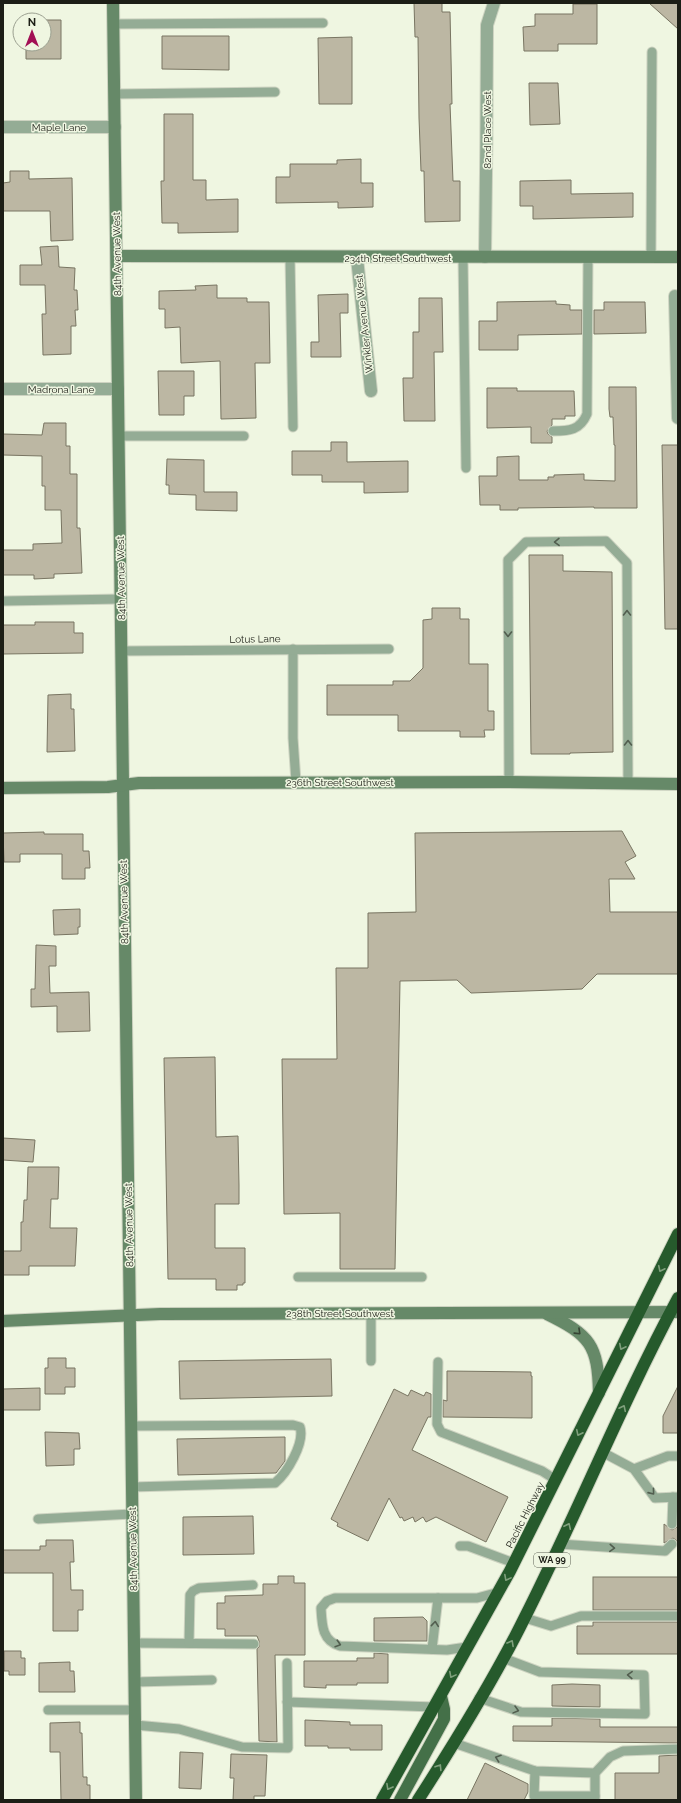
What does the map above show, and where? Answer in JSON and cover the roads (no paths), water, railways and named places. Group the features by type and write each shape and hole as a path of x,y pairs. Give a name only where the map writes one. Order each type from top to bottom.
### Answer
{"highway":[{"name":"Pacific Highway","path":"382,1800 499,1592 678,1234"},
{"name":"WA 99","path":"418,1800 454,1743 525,1618 602,1452 674,1312 678,1298"}],"main road":[{"path":"400,1800 444,1719 444,1709 438,1702"}],"street":[{"name":"84th Avenue West","path":"113,3 136,1800"},
{"name":"82nd Place West","path":"485,258 485,192 488,164 487,25 494,3"},
{"name":"Maple Lane","path":"3,127 115,127"},
{"name":"234th Street Southwest","path":"117,256 290,258 678,257"},
{"name":"Winkler Avenue West","path":"357,258 371,391"},
{"path":"675,296 678,418"},
{"name":"Madrona Lane","path":"3,389 118,389"},
{"name":"236th Street Southwest","path":"3,788 122,785 139,783 296,782 628,782 678,784"},
{"name":"238th Street Southwest","path":"3,1321 206,1314 674,1312"},
{"path":"544,1313 571,1326 591,1345 598,1366 599,1393"}],"lane":[{"path":"113,24 323,23"},
{"path":"651,257 652,52"},
{"path":"115,94 275,92"},
{"path":"290,258 293,427"},
{"path":"464,258 466,468"},
{"path":"553,431 575,429 584,421 586,414 588,258"},
{"path":"119,436 244,436"},
{"path":"508,782 508,560 526,542 606,541 627,563 628,782"},
{"path":"3,601 121,599"},
{"path":"293,649 293,738 296,782"},
{"name":"Lotus Lane","path":"121,651 389,649"},
{"path":"298,1277 422,1277"},
{"path":"371,1313 371,1361"},
{"path":"438,1362 437,1424 441,1432 536,1469 556,1480"},
{"path":"131,1426 294,1425 300,1427 302,1434 289,1469 275,1483 132,1487"},
{"path":"602,1452 634,1469 655,1498 676,1497 672,1524"},
{"path":"634,1469 668,1456 678,1456"},
{"path":"38,1519 132,1514"},
{"path":"559,1544 665,1550 672,1544"},
{"path":"460,1546 468,1546 514,1563"},
{"path":"189,1643 190,1595 193,1591 199,1588 253,1585"},
{"path":"467,1647 432,1649 336,1645 332,1643 325,1635 322,1613 323,1604 327,1600 335,1598 477,1598 499,1592"},
{"path":"432,1649 438,1598"},
{"path":"525,1618 551,1626 581,1616 678,1616"},
{"path":"134,1643 254,1644"},
{"path":"479,1698 522,1712 645,1714 644,1676 540,1672 503,1658"},
{"path":"135,1725 180,1729 242,1747 288,1748 287,1663"},
{"path":"135,1682 212,1680"},
{"path":"287,1702 438,1702"},
{"path":"48,1710 135,1710"},
{"path":"454,1743 535,1771 595,1773"},
{"path":"535,1771 534,1796 595,1798 595,1773 610,1757 623,1751 678,1749"}]}
